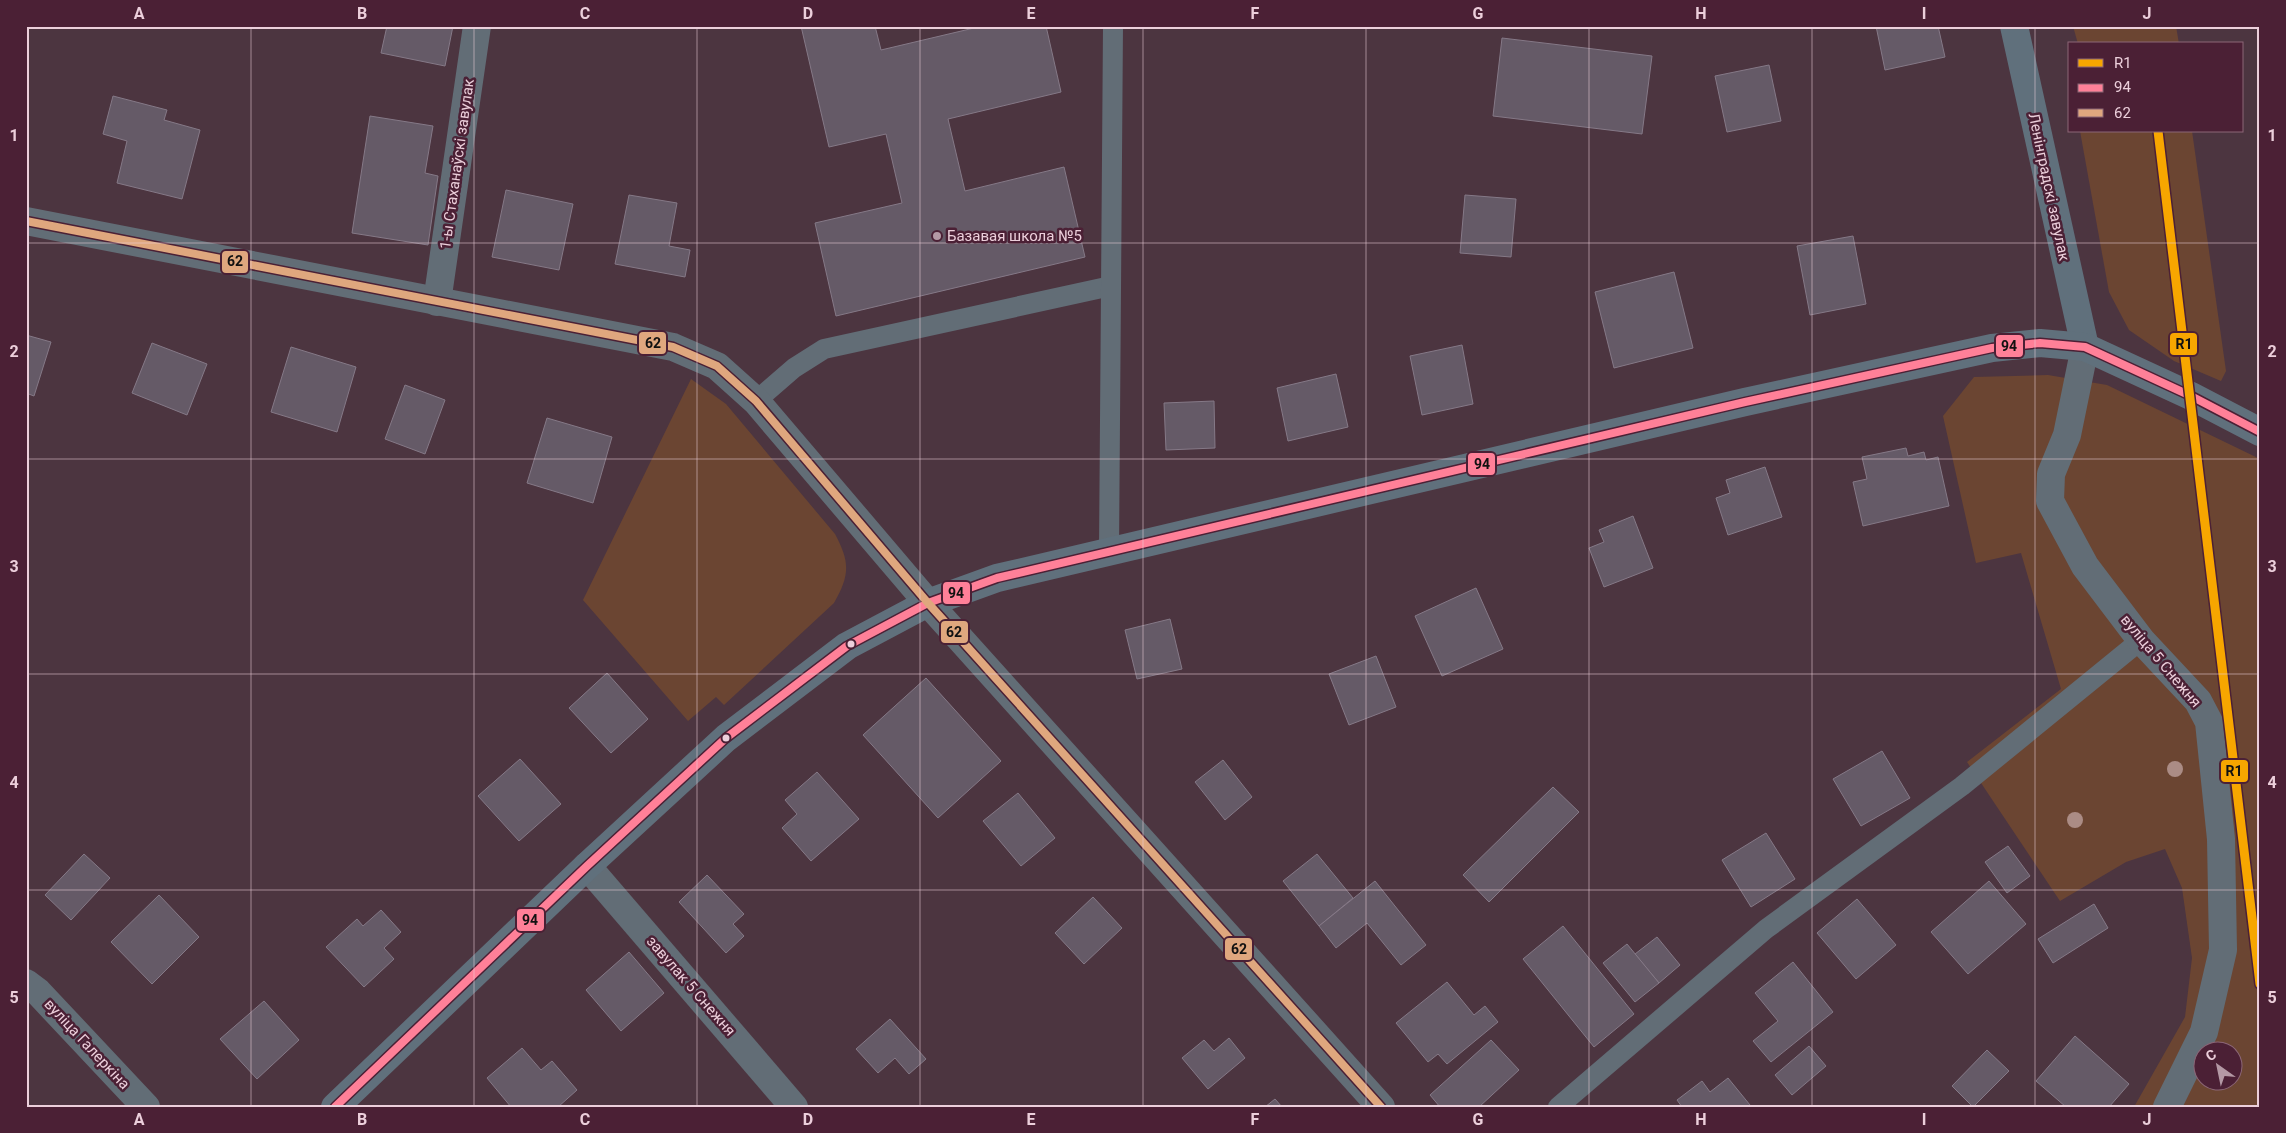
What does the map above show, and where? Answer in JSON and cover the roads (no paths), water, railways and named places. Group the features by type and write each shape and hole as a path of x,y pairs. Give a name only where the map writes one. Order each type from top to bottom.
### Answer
{"street":[{"name":"1-ы Стаханаўскі завулак","path":"437,302 477,26"},
{"name":"Ленінградскі завулак","path":"2014,26 2085,347"},
{"path":"26,222 673,347 717,366 756,401 928,603 1381,1107"},
{"path":"335,1107 587,866 726,738 847,646 928,603 997,578 1745,402 1992,348 2040,343 2085,347 2191,396 2260,432"},
{"name":"вуліца 5 Снежня","path":"2085,347 2067,435 2051,474 2050,501 2085,566 2141,640 2198,701 2210,722 2221,839 2223,950 2204,1032 2166,1107"},
{"name":"завулак 5 Снежня","path":"587,866 794,1107"},
{"name":"вуліца Галеркіна","path":"26,983 38,992 146,1107"}],"lane":[{"path":"1109,552 1113,26"},
{"path":"756,401 794,368 824,349 1112,286"},
{"path":"1558,1107 1766,929 1962,786 2141,640"}],"place":[{"name":"Базавая школа №5","path":"937,236"}]}
